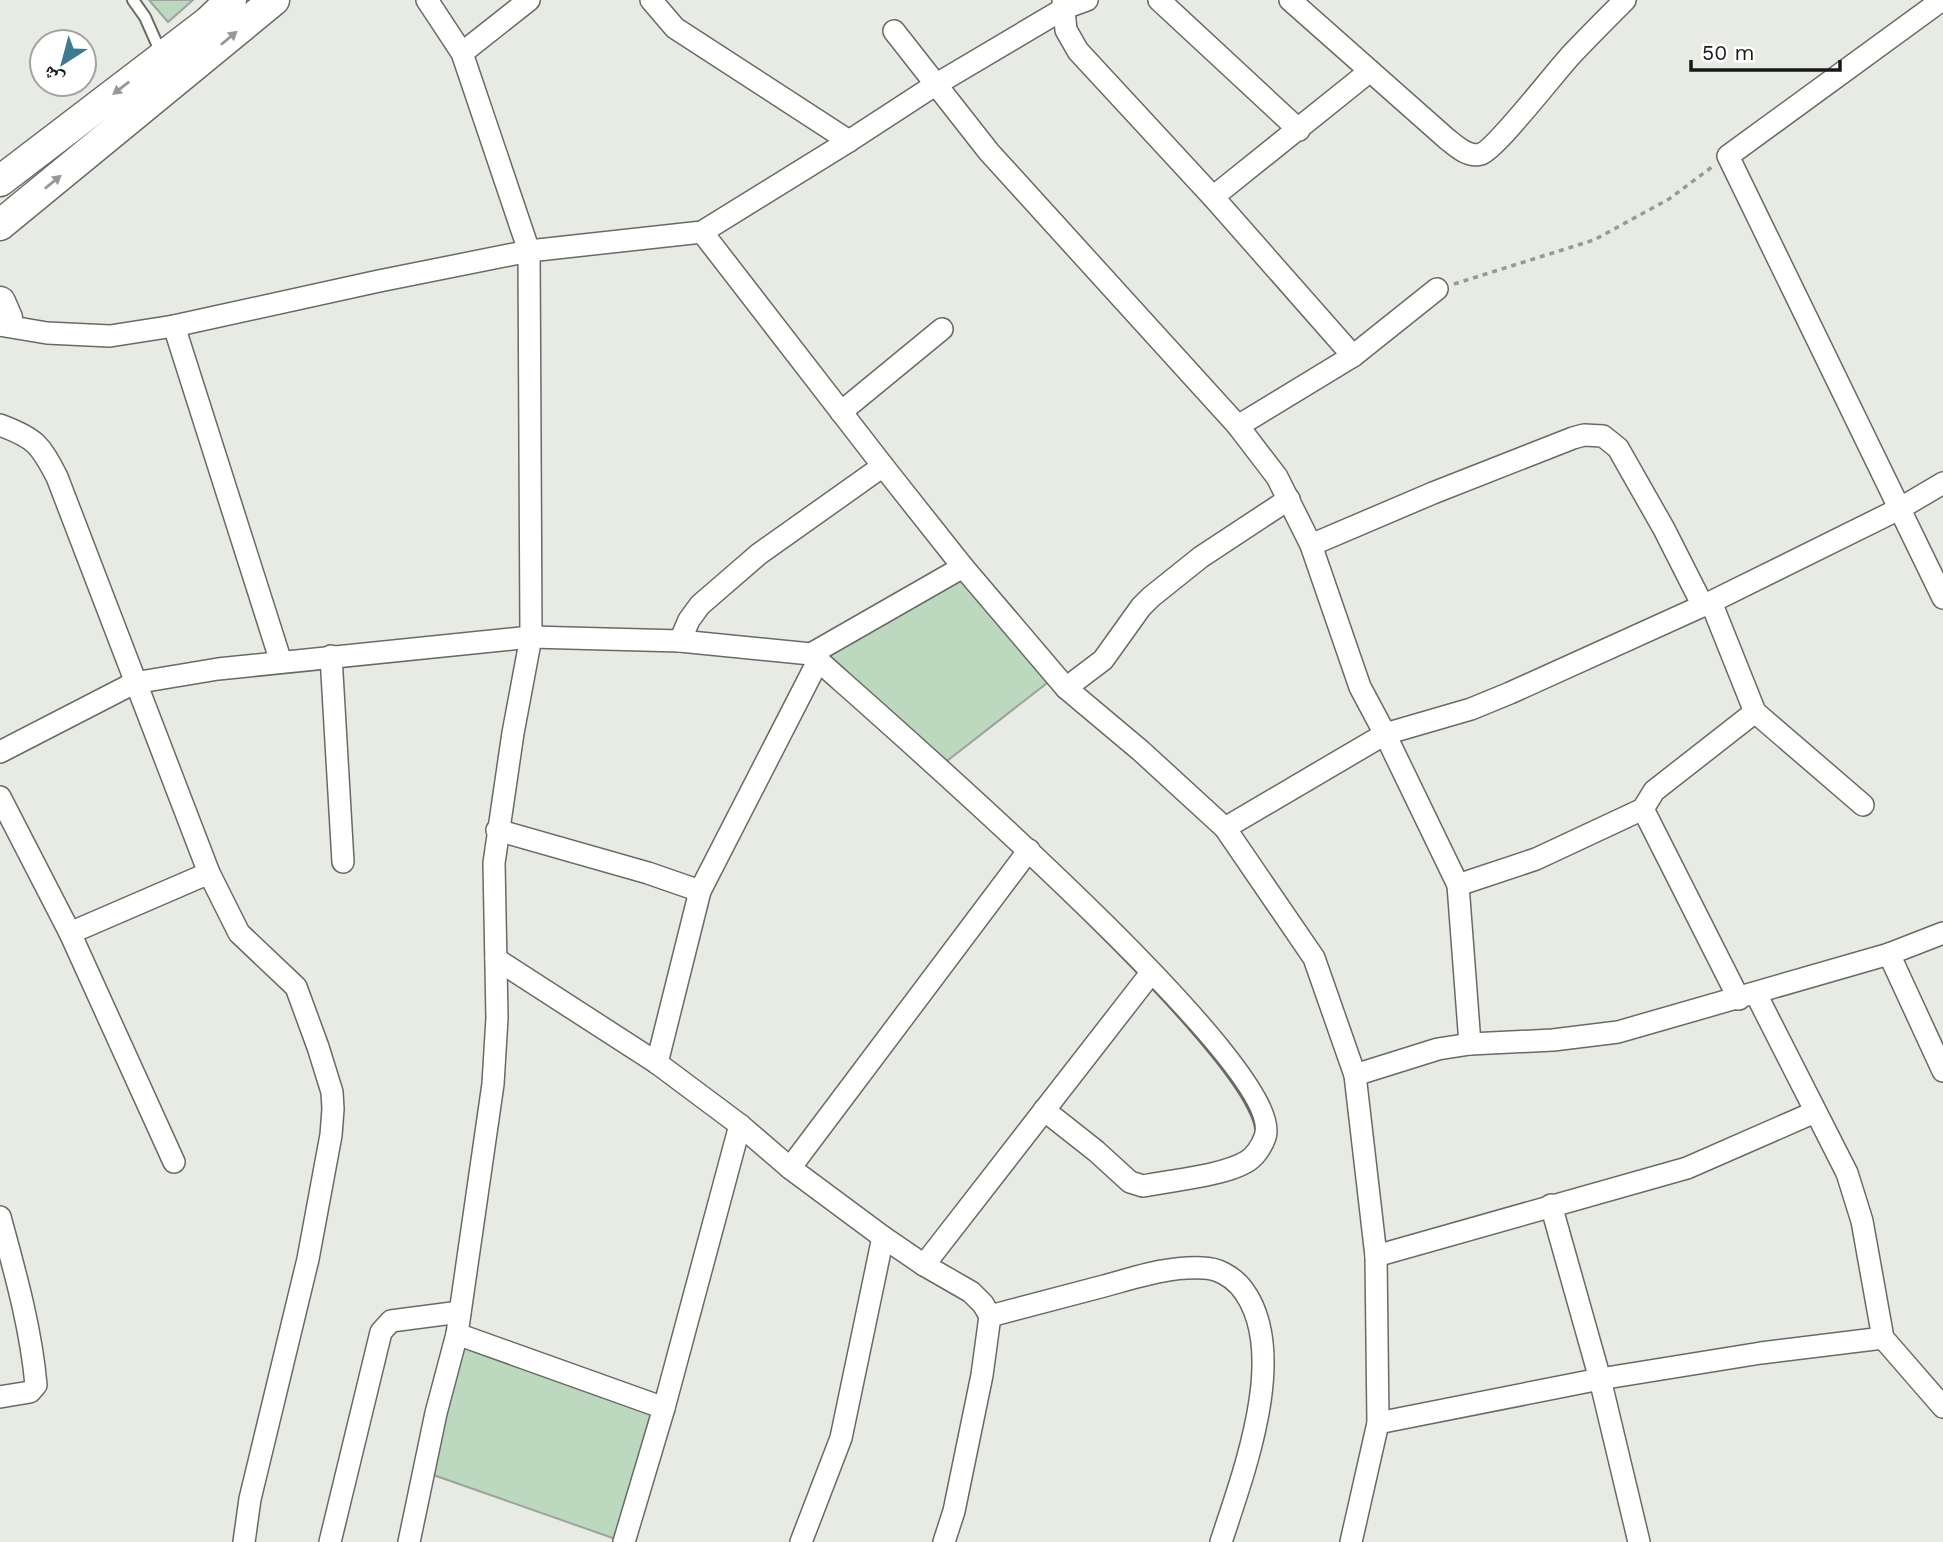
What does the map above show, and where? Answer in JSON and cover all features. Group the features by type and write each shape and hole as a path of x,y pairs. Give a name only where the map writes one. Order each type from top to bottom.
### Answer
{"main road":[{"path":"0,181 208,22 231,0"},
{"path":"0,225 274,0"}],"street":[{"path":"409,1542 436,1413 457,1334 493,1084 497,1018 493,900 497,830 531,637 529,251 462,53 426,0"},
{"path":"462,53 528,0"},
{"path":"651,0 675,28 849,141"},
{"path":"4,320 47,333 110,336 174,326 529,251 702,232 1064,4 1087,0"},
{"path":"1159,0 1298,130"},
{"path":"1290,0 1460,150 1473,155 1483,154 1497,140 1573,53 1625,0"},
{"path":"1942,0 1728,156 1943,598"},
{"path":"1064,4 1066,30 1078,51 1213,197 1353,356"},
{"path":"894,31 989,152 1238,426 1277,477 1311,545 1360,687 1458,885 1470,1044"},
{"path":"1213,197 1370,72"},
{"path":"702,232 963,567 1066,688 1141,751 1225,828 1314,958 1355,1075 1376,1256 1378,1423 1351,1542"},
{"path":"1238,426 1353,356 1437,289"},
{"path":"174,326 281,662"},
{"path":"841,412 942,329"},
{"path":"0,425 27,436 39,446 57,477 209,873 239,933 296,987 310,1018 332,1092 329,1148 308,1259 250,1499 244,1542"},
{"path":"1311,545 1573,438 1594,434 1603,436 1618,448 1707,604 1755,712 1863,805"},
{"path":"680,641 689,620 700,605 750,562 883,467"},
{"path":"1225,828 1385,734 1471,709 1707,604 1899,509 1943,482"},
{"path":"1066,688 1103,660 1151,597 1201,557 1289,499"},
{"path":"657,1062 700,891 814,658 963,567"},
{"path":"0,752 134,682 331,656 531,637 680,641 814,658 1029,850 1101,919 1231,1062 1265,1118 1266,1134 1259,1150 1247,1162 1225,1170 1143,1185 1130,1182 1097,1151 1044,1110"},
{"path":"331,656 343,862"},
{"path":"1458,885 1536,859 1643,809 1654,791 1755,712"},
{"path":"0,797 70,933 174,1162"},
{"path":"1643,809 1815,1112 1846,1173 1857,1202 1883,1338 1943,1407"},
{"path":"497,830 648,873 700,891"},
{"path":"790,1168 1029,850"},
{"path":"70,933 209,873"},
{"path":"1355,1075 1438,1049 1618,1032 1889,954 1943,933"},
{"path":"1889,954 1943,1071"},
{"path":"496,959 657,1062 740,1125 790,1168 883,1237 971,1292 983,1304 990,1316 965,1459 944,1542"},
{"path":"925,1265 1151,973"},
{"path":"1376,1256 1687,1168 1815,1112"},
{"path":"624,1542 664,1408 740,1125"},
{"path":"1551,1205 1600,1379 1639,1542"},
{"path":"0,1217 20,1293 36,1385 30,1392 0,1397"},
{"path":"801,1542 841,1438 883,1237"},
{"path":"990,1316 1170,1268 1206,1268 1232,1277 1249,1297 1261,1333 1262,1391 1252,1440 1221,1542"},
{"path":"330,1542 381,1332 391,1321 460,1312"},
{"path":"457,1334 664,1408"},
{"path":"1378,1423 1600,1379 1760,1353 1883,1338"}],"lane":[{"path":"133,0 145,17 163,56"}],"path":[{"path":"1437,289 1594,240 1669,199 1728,156"}],"building":[{"path":"149,0 193,0 168,22"},
{"path":"963,567 1056,676 938,768 811,654"},
{"path":"457,1334 664,1408 624,1542 422,1471"}]}
